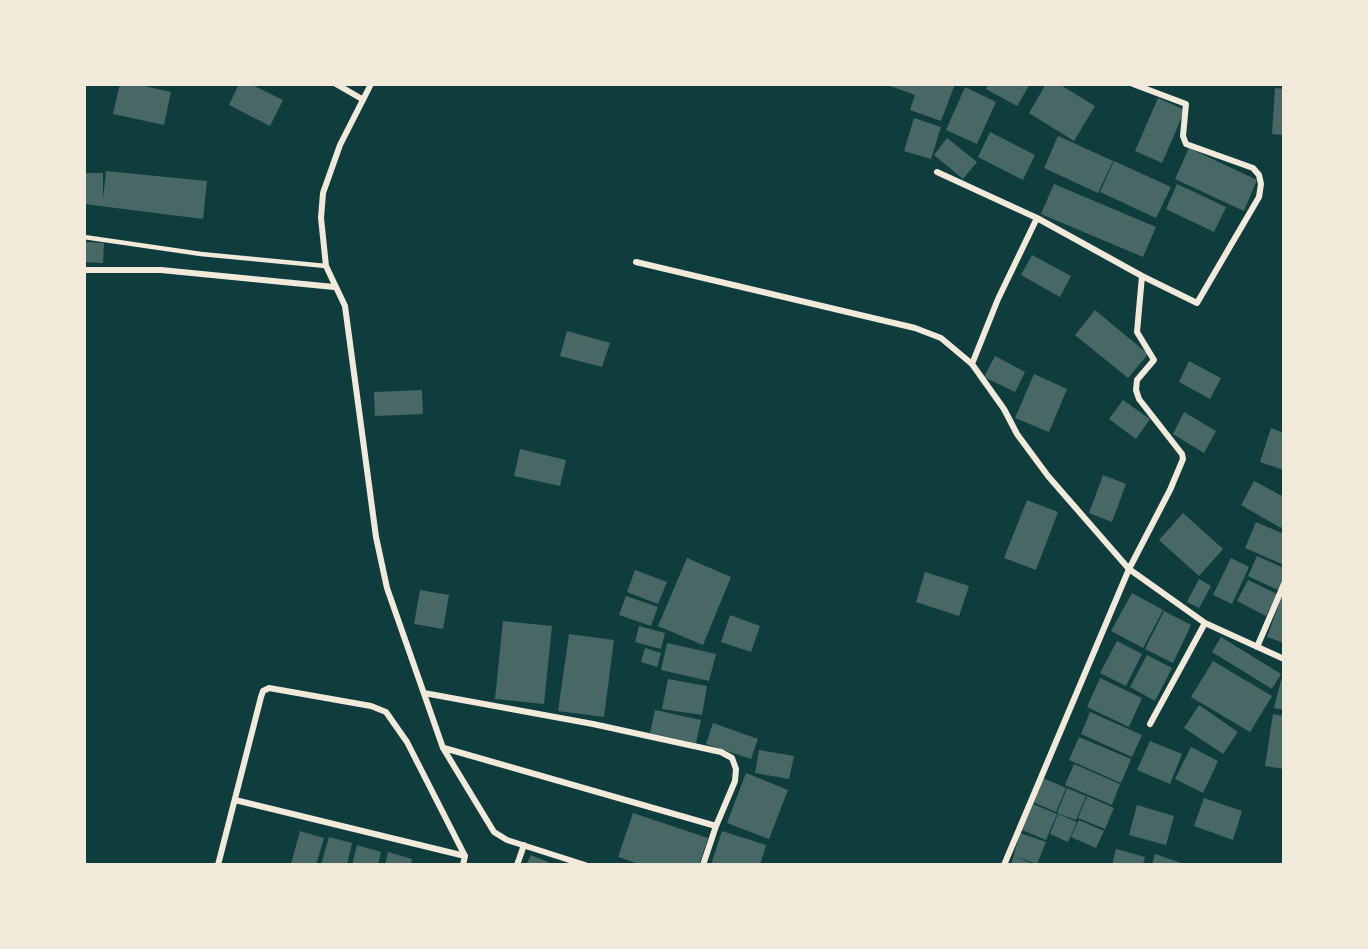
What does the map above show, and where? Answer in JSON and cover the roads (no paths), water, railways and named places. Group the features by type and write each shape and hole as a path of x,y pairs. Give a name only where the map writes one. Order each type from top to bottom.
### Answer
{"street":[{"path":"336,84 362,99"},
{"path":"371,84 340,145 323,193 321,218 326,266 345,306 376,537 385,578 404,643 443,748 494,832 524,845 585,865"},
{"path":"937,172 1036,218 1142,276 1197,303 1260,197 1261,184 1253,168 1186,144 1183,136 1186,104 1133,84"},
{"path":"972,364 998,299 1036,218"},
{"path":"636,262 915,328 941,338 972,364 1004,409 1017,435 1048,476 1129,569 1205,623 1284,659"},
{"path":"84,270 161,270 334,287"},
{"path":"1004,865 1129,569 1170,490 1183,459 1182,454 1139,399 1136,390 1137,380 1154,360 1137,332 1142,276"},
{"path":"1257,647 1284,584"},
{"path":"1150,724 1205,623"},
{"path":"218,865 266,688 371,706 386,711 402,734 465,856 463,865"},
{"path":"424,693 593,724 721,752 732,758 735,775 704,865"},
{"path":"443,748 716,826"},
{"path":"235,800 465,856"},
{"path":"517,865 524,845"}],"lane":[{"path":"84,237 201,254 326,266"}]}
